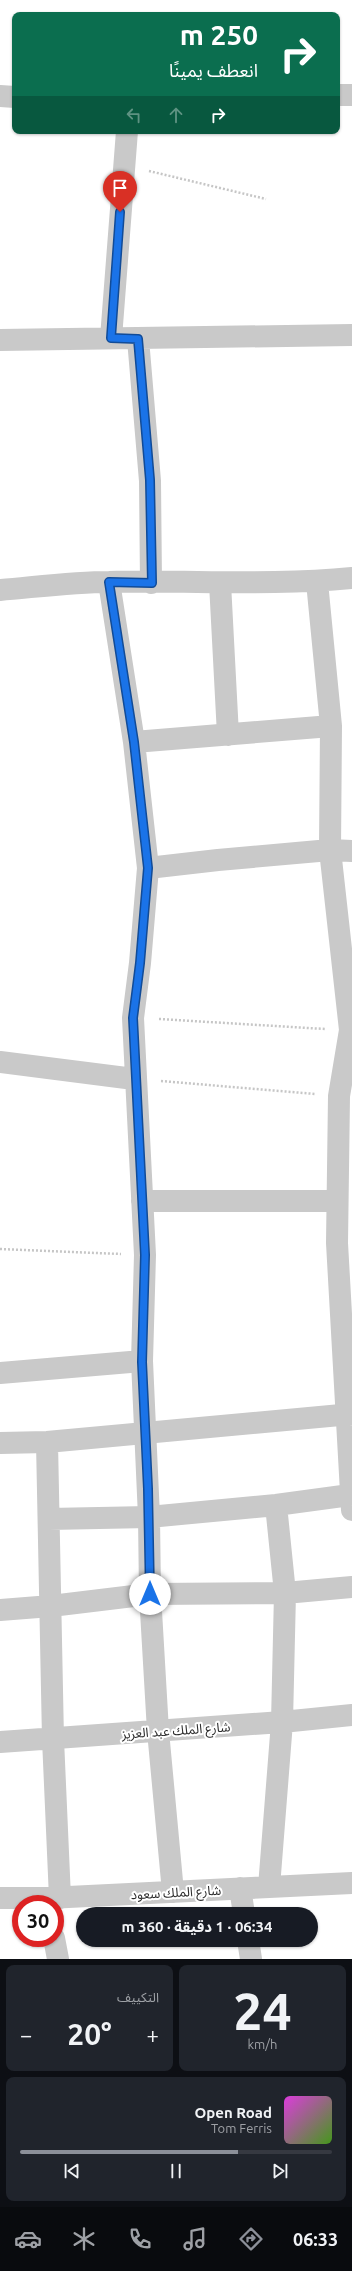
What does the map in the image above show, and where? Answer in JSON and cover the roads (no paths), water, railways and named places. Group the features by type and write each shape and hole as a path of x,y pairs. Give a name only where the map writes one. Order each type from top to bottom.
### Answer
{"street":[{"path":"340,95 352,95"},
{"path":"0,96 12,97"},
{"path":"111,338 126,134"},
{"path":"0,340 138,339 246,335 352,335"},
{"path":"138,339 150,480 152,583"},
{"path":"0,590 109,582 317,582 352,578"},
{"path":"109,582 134,742 148,868 140,963 133,1018 134,1079 145,1255 142,1362 149,1517 150,1594 158,1731 173,1892"},
{"path":"49,1519 149,1517 276,1505 351,1502 344,1243 336,1201 339,1096 351,1030 330,850 331,726 317,582"},
{"path":"220,583 228,735"},
{"path":"134,742 331,726"},
{"path":"148,868 330,850 352,851"},
{"path":"0,1062 134,1079"},
{"path":"142,1201 336,1201"},
{"path":"0,1373 142,1362"},
{"path":"0,1443 47,1442 349,1414"},
{"path":"47,1442 53,1739 52,1895"},
{"path":"269,1887 282,1722 285,1593 276,1505"},
{"path":"0,1610 51,1606 150,1594 285,1593 352,1587"},
{"name":"شارع الملك عبد العزيز","path":"0,1742 282,1722 352,1715"},
{"name":"شارع الملك سعود","path":"64,1899 240,1888 352,1883"},
{"path":"240,1888 243,1907"},
{"name":"شارع الملك سعود","path":"0,1898 12,1898"},
{"path":"56,1947 58,1959"},
{"path":"249,1947 251,1959"}]}
